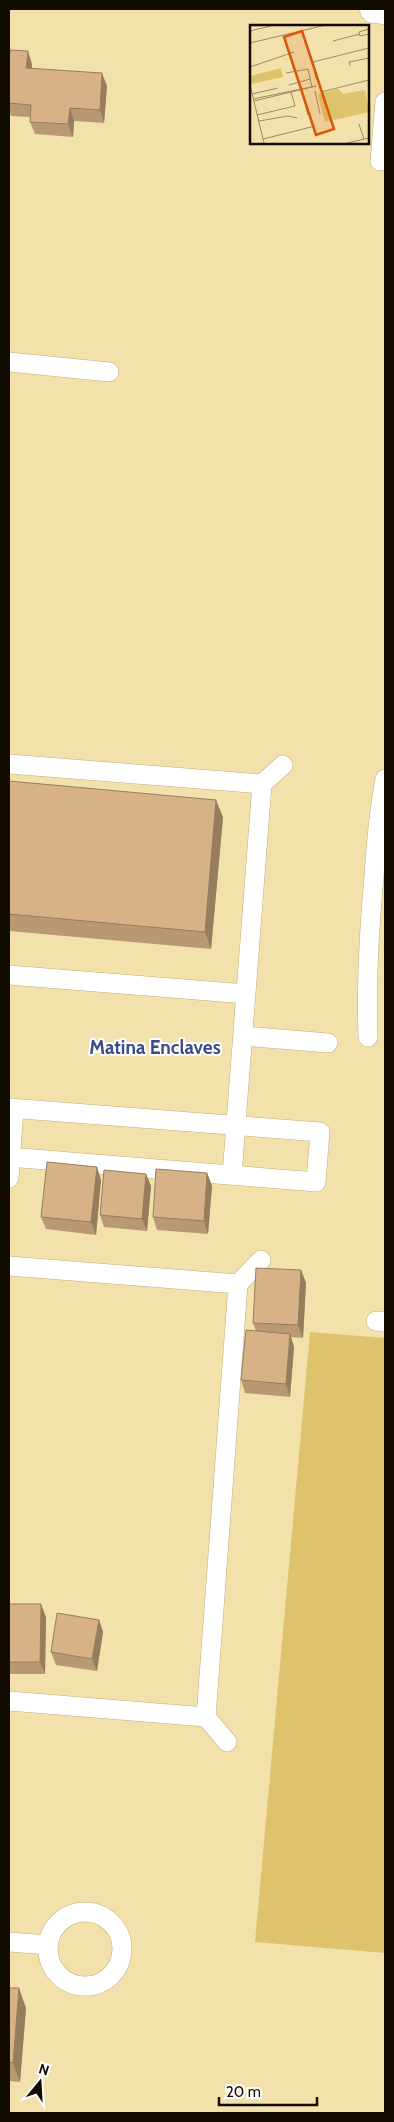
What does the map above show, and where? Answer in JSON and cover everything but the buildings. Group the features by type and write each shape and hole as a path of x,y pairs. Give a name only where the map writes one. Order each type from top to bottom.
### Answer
{"street":[{"path":"374,9 385,10"}],"lane":[{"path":"380,161 385,102"},
{"path":"9,362 109,372"},
{"path":"9,764 262,784"},
{"path":"232,1175 262,784 283,764"},
{"path":"368,1037 366,991 368,939 377,836 385,779"},
{"path":"9,975 246,994"},
{"path":"243,1036 328,1043"},
{"path":"9,1178 12,1108 320,1132 316,1182 10,1157"},
{"path":"227,1742 206,1717 238,1284 260,1260"},
{"path":"9,1266 238,1284"},
{"path":"9,1702 206,1717"},
{"path":"9,1942 48,1944"}],"shaded area":[{"path":"310,1332 385,1338 385,1953 255,1942"}],"district":[{"name":"Matina Enclaves","path":"155,1047"}]}
